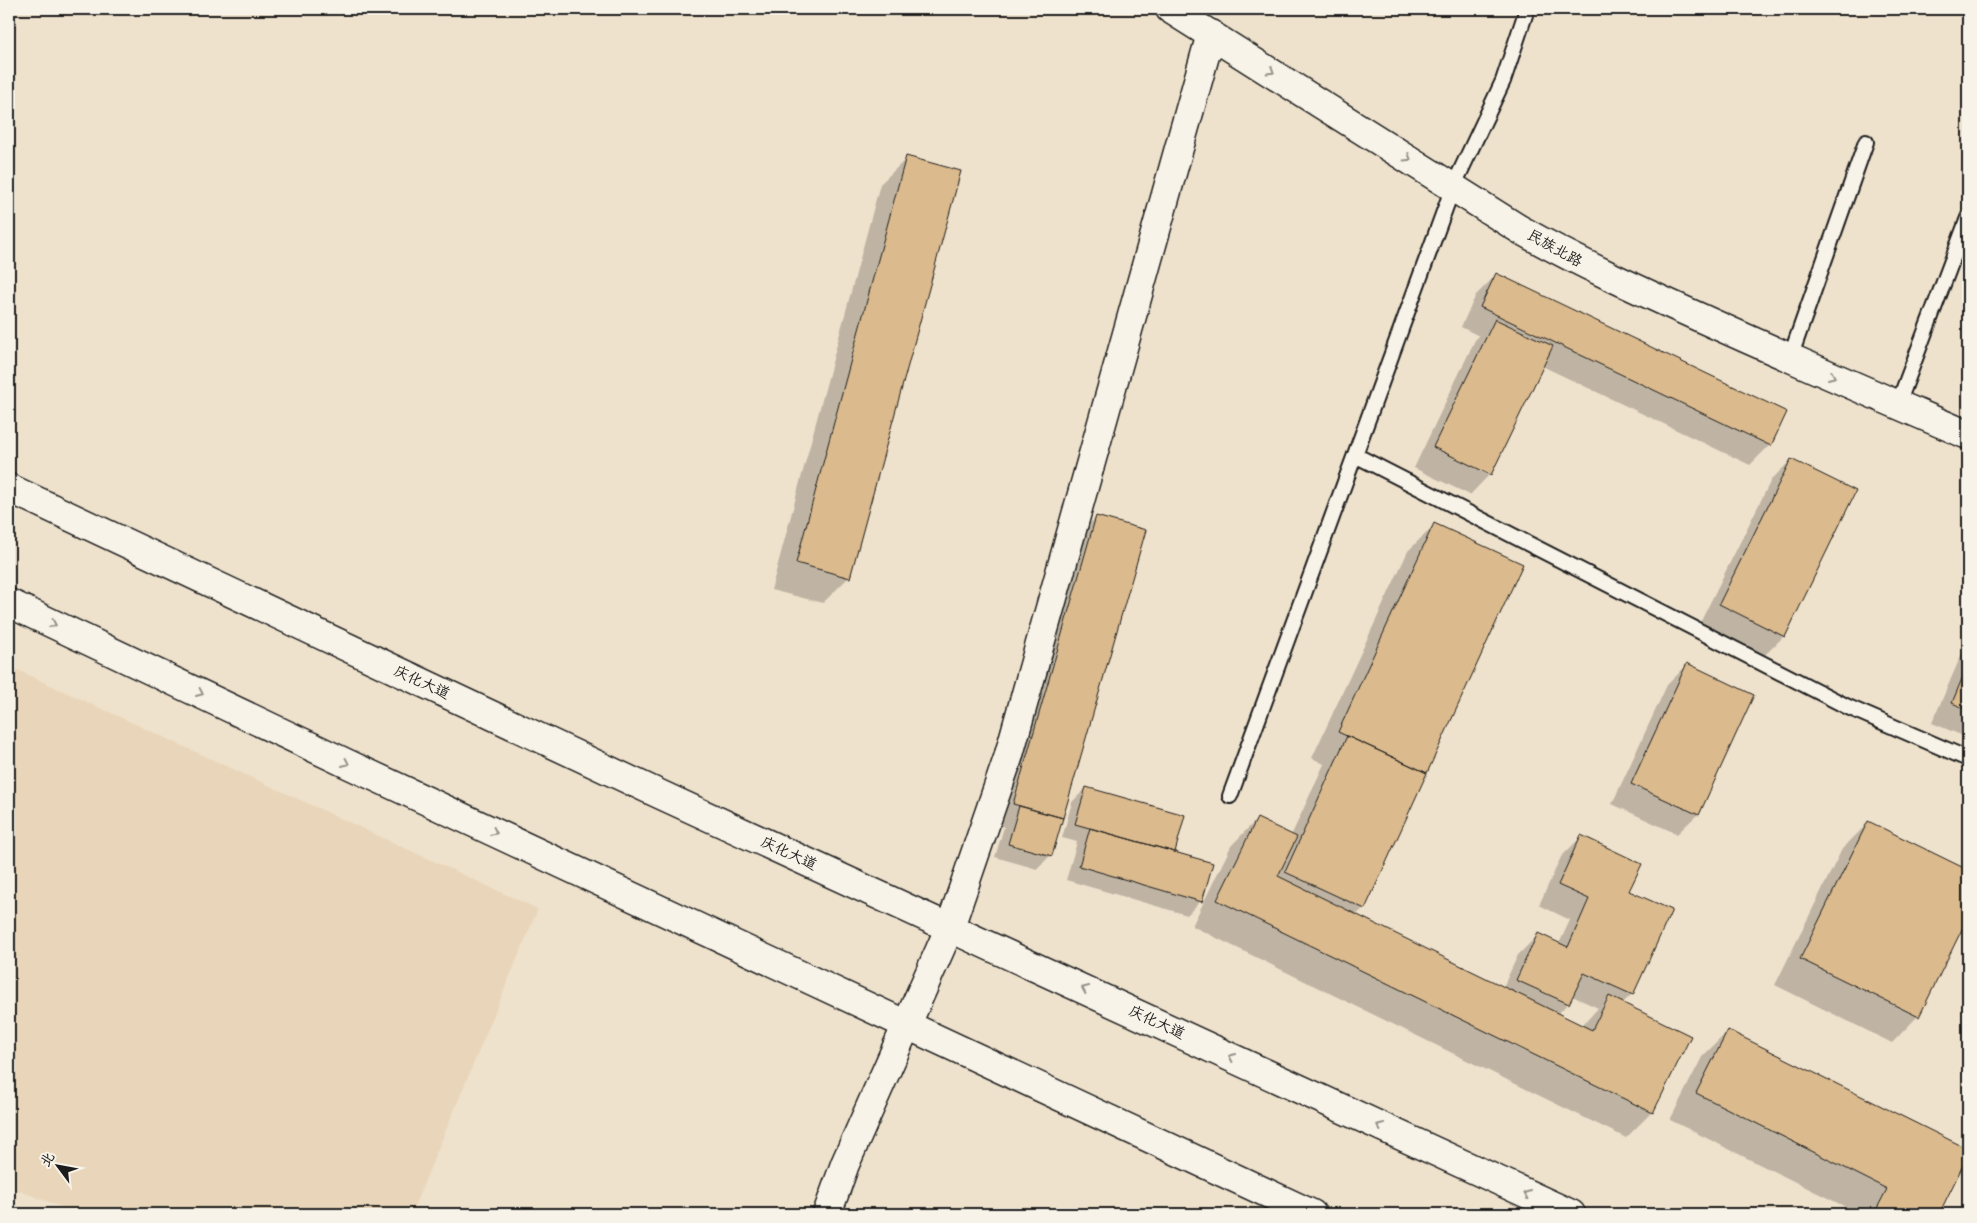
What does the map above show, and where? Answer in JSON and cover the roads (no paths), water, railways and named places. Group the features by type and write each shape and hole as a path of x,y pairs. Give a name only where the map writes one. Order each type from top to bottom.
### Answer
{"main road":[{"name":"民族北路","path":"1170,9 1207,21 1457,179 1560,252 1598,271 1901,396 1968,435"},
{"path":"827,1214 845,1164 950,927 1008,758 1207,21"},
{"name":"民族北路","path":"1901,396 1968,415"},
{"name":"庆化大道","path":"9,488 657,793 1571,1214"},
{"path":"9,603 359,769 1312,1214"}],"lane":[{"path":"1230,796 1457,179 1503,81 1527,9"},
{"path":"1793,350 1866,142"},
{"path":"1901,396 1968,218"},
{"path":"1355,455 1848,707 1968,759"}]}
